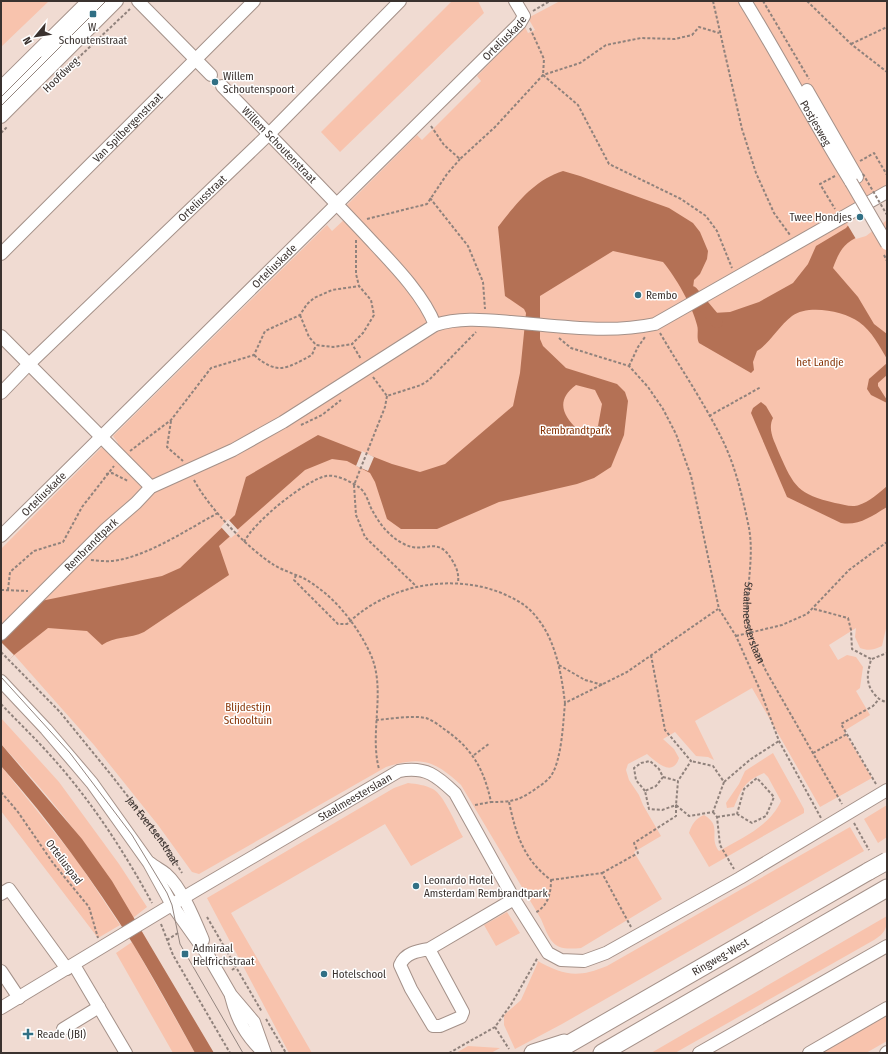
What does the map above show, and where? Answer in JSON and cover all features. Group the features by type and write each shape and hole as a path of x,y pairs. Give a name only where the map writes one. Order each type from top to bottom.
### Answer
{"highway":[{"name":"Ringweg-West","path":"553,1053 887,861"},
{"path":"602,1053 884,890"},
{"path":"533,1053 583,1036"}],"street":[{"path":"1,87 88,1"},
{"name":"Hoofdweg","path":"1,102 102,1"},
{"name":"Hoofdweg","path":"1,117 117,1"},
{"name":"Van Spilbergenstraat","path":"1,254 254,1"},
{"name":"Orteliusstraat","path":"1,393 28,365 269,134 400,1"},
{"path":"515,1 524,16"},
{"name":"Postjesweg","path":"745,1 776,51 832,152 857,178 887,244"},
{"name":"Postjesweg","path":"754,1 887,228"},
{"path":"134,4 196,59 211,75"},
{"name":"Orteliuskade","path":"1,536 101,435 515,29 524,16"},
{"name":"Willem Schoutenstraat","path":"222,86 337,204 398,270 431,315 435,325"},
{"path":"435,325 458,320 486,320 602,330 631,329 655,324 887,192"},
{"name":"Rembrandtpark","path":"1,634 106,529 148,490 233,450 283,422 435,325"},
{"path":"1,336 28,365 101,435 122,457 148,490"},
{"name":"Jan Evertsenstraat","path":"1,681 46,729 92,783 149,863 172,905 209,957 231,995 236,1016 242,1029 265,1053"},
{"name":"Staalmeesterslaan","path":"172,905 399,771 411,769 427,771 456,793 514,899 544,948 561,960 584,962 606,953 740,878 884,792"},
{"name":"Jan Evertsenstraat","path":"149,863 166,874 188,895 196,923 209,957"},
{"path":"1,894 9,889 71,967 99,1007 126,1053"},
{"path":"429,949 463,1012 461,1017 440,1026 433,1026 411,988 400,965 408,955 429,949 514,899"},
{"path":"1,1008 172,905"},
{"path":"699,1053 887,946"},
{"path":"1,971 19,998"},
{"path":"63,1029 99,1007"},
{"path":"809,1053 887,1008"}],"path":[{"name":"Orteliuskade","path":"524,16 550,1"},
{"path":"713,1 719,33 742,129 756,173 774,213 796,245"},
{"path":"807,1 851,44 887,72"},
{"name":"Hoofdweg","path":"57,78 134,4"},
{"path":"524,16 544,59 543,75"},
{"path":"300,314 309,337 316,345 333,347 352,344 363,333 374,315 371,300 359,286 356,274 356,225 362,220 427,204 447,174 460,159 495,127 543,75 580,63 606,45 620,41 641,38 675,40 692,35 699,27 719,33"},
{"path":"851,44 887,27"},
{"path":"543,75 578,105 609,164 681,199 706,216 717,231 736,277"},
{"path":"424,117 444,145 460,159"},
{"path":"1,133 12,122"},
{"path":"857,162 874,153 887,175"},
{"path":"833,206 820,184 837,174"},
{"path":"857,178 887,216"},
{"path":"387,396 421,386 429,380 486,320 483,282 468,246 430,198"},
{"path":"1,590 8,590 10,572 34,550 63,542 82,507 106,474 122,457 171,420 211,368 254,355 265,331 300,314 307,304 314,298 332,290 359,286"},
{"path":"629,366 638,347 655,324"},
{"name":"Staalmeesterslaan","path":"655,324 709,416 723,442 734,468 749,530 751,559 747,614 750,633 766,671 848,813"},
{"path":"547,325 551,331 571,348 629,366 648,387 663,409 683,452 697,503 719,609 736,636 760,690 779,741 826,826"},
{"path":"352,344 387,396 385,407 354,485 356,515 365,537 417,587"},
{"path":"254,355 272,368 284,368 312,355 316,345"},
{"path":"709,416 761,387"},
{"path":"171,420 167,447 190,469"},
{"path":"106,474 112,473 148,490"},
{"path":"244,542 249,533 259,523 291,496 316,480 327,476 336,476 364,492 382,526 397,541 407,546 435,545 442,548 455,565 459,575 458,583"},
{"path":"194,481 204,496 244,542 275,565 325,592 350,621 370,653 375,666 377,679 376,758 379,771 384,779"},
{"path":"86,560 118,561 174,539 218,513"},
{"path":"736,636 798,619 814,609 848,570 887,542"},
{"path":"296,575 294,580 338,624 347,624 377,601 395,593 417,587 458,583 489,588 512,597 531,611 544,628 559,665 565,703 560,746 555,768 551,777 521,799 510,802 491,802 465,808"},
{"path":"565,703 628,672 719,609"},
{"path":"814,609 848,618 851,630 852,649 871,659 887,653"},
{"name":"Jan Evertsenstraat","path":"1,652 60,712 164,842 188,895"},
{"path":"651,655 665,730 691,761 713,766 724,782"},
{"path":"871,659 867,677 870,687 879,699 887,702"},
{"path":"559,665 585,680 604,685"},
{"path":"879,699 873,706 841,724 884,792"},
{"path":"1,704 51,755 90,805 130,862 153,917 173,955 230,1053"},
{"path":"376,720 427,719 454,735 474,754 483,775 491,802"},
{"path":"813,753 847,734"},
{"path":"713,812 724,782 751,759 779,741"},
{"path":"474,754 490,743"},
{"path":"676,805 662,810 649,809 646,791 636,780 634,768 641,763 650,761 659,769 663,777 678,781"},
{"path":"510,802 519,840 531,862 538,871 551,880 602,873 638,853 634,843 676,816 678,781 691,761"},
{"path":"646,791 656,786 663,777"},
{"path":"717,817 737,814 752,823 766,816 774,797 757,778 744,789 737,814"},
{"name":"Orteliuspad","path":"1,792 18,812 53,863 89,907 97,937 105,945"},
{"path":"676,805 689,816 713,812"},
{"path":"713,812 717,817 720,845 740,878"},
{"path":"848,813 869,850"},
{"path":"602,873 636,936"},
{"path":"526,918 540,911 548,900 551,889 551,880"},
{"path":"206,916 286,1053"},
{"path":"449,1053 495,1027 512,1003 544,948"},
{"path":"232,970 236,967"},
{"path":"495,1027 509,1049"}],"green space":[{"path":"1,1 49,1 1,47"},
{"path":"452,1 478,1 484,13 340,152 321,132"},
{"name":"Rembrandtpark","path":"560,1 887,1 887,624 882,646 871,650 860,648 855,637 856,628 829,645 838,660 847,655 856,657 863,667 860,688 856,691 870,715 844,731 872,778 820,807 752,688 695,721 714,760 708,757 696,756 675,732 663,739 674,749 679,758 673,767 669,768 659,764 647,754 628,764 626,770 629,780 639,795 643,805 661,836 634,852 662,899 581,948 572,949 554,944 551,940 541,919 461,785 443,770 426,762 409,762 386,767 199,874 192,872 158,825 94,745 1,640 1,549 107,442 112,448 118,443 113,436 327,225 332,231 347,217 341,211 417,135 422,140 481,81 477,76 525,27 528,33 535,30 528,18"},
{"path":"1,718 59,782 119,864 147,907 133,918 89,849 38,785 1,744"},
{"path":"773,753 804,809 804,813 709,867 689,833 693,824 698,818 704,815 710,819 713,823 716,846 719,851 746,836 770,818 781,801 768,777 764,773 748,782 739,795 734,807 727,808 726,803 739,784 745,771"},
{"path":"1,766 76,859 120,925 98,938 1,811"},
{"path":"408,783 418,784 433,789 437,792 463,837 411,866 385,824 231,913 312,1053 289,1053 207,898 394,788"},
{"path":"887,805 887,837 878,843 864,819"},
{"path":"850,827 864,851 562,1024 515,1049 504,1025 504,1015 521,1000 538,962 536,960 555,969 571,974 579,974 597,970 607,966"},
{"path":"507,912 520,933 496,946 484,925"},
{"path":"887,916 885,930 874,940 675,1053 651,1053"},
{"path":"132,942 195,1053 173,1053 116,953"},
{"path":"887,1015 887,1041 866,1053 820,1053"},
{"path":"468,1046 500,1048 491,1053 456,1053"}],"shaded area":[{"path":"563,171 580,176 669,208 693,223 700,232 708,251 707,259 700,274 694,280 693,288 703,308 713,313 730,312 759,302 793,283 808,264 816,246 846,228 855,217 865,234 844,246 833,268 858,297 874,324 887,334 887,359 872,334 859,322 835,312 826,310 807,310 792,316 766,344 757,351 753,362 754,370 751,373 699,343 698,327 688,301 678,283 663,262 613,251 540,296 540,339 543,346 566,368 617,384 625,392 628,401 624,435 611,467 594,478 577,484 499,502 437,529 401,529 387,519 375,482 370,473 347,461 332,459 305,470 219,546 229,575 144,632 133,636 112,640 102,645 87,631 48,628 1,667 1,640 41,601 162,576 180,568 235,515 246,477 318,435 392,464 420,472 445,464 513,406 520,373 526,313 524,309 505,296 498,227 526,194 543,180","holes":["576,385 595,390 602,404 598,426 587,431 577,429 568,418 563,407 566,396"]},
{"path":"887,363 887,375 878,383 878,386 887,400 887,403 871,395 867,389 869,379"},
{"path":"761,402 766,406 773,418 771,422 771,431 789,474 805,492 823,500 853,506 866,502 887,486 887,507 860,522 848,524 841,523 787,497 751,413 753,408"},
{"path":"1,744 82,839 112,881 214,1053 195,1053 165,998 103,898 71,852 37,808 1,766"}],"pier":[{"path":"887,197 887,220 866,236 856,239 847,224 854,216"},
{"path":"362,451 374,457 368,471 356,466"},
{"path":"228,519 239,531 231,538 221,527"},
{"path":"1,642 14,655 1,668"}],"waterway":[{"path":"692,292 717,322"}],"tram line":[{"path":"1,106 106,1"},
{"path":"1,97 41,57"},
{"path":"1,677 70,753 132,835 167,893 172,905 180,944 243,1053"}],"place":[{"name":"W. Schoutenstraat","path":"93,14"},
{"name":"Willem Schoutenspoort","path":"215,82"},
{"name":"Twee Hondjes","path":"860,217"},
{"name":"Rembo","path":"638,295"},
{"name":"Leonardo Hotel Amsterdam Rembrandtpark","path":"416,886"},
{"name":"Admiraal Helfrichstraat","path":"185,954"},
{"name":"Hotelschool","path":"324,974"},
{"name":"Reade (JBI)","path":"28,1034"}],"park label":[{"name":"het Landje","path":"820,362"},
{"name":"Blijdestijn Schooltuin","path":"248,713"}]}
